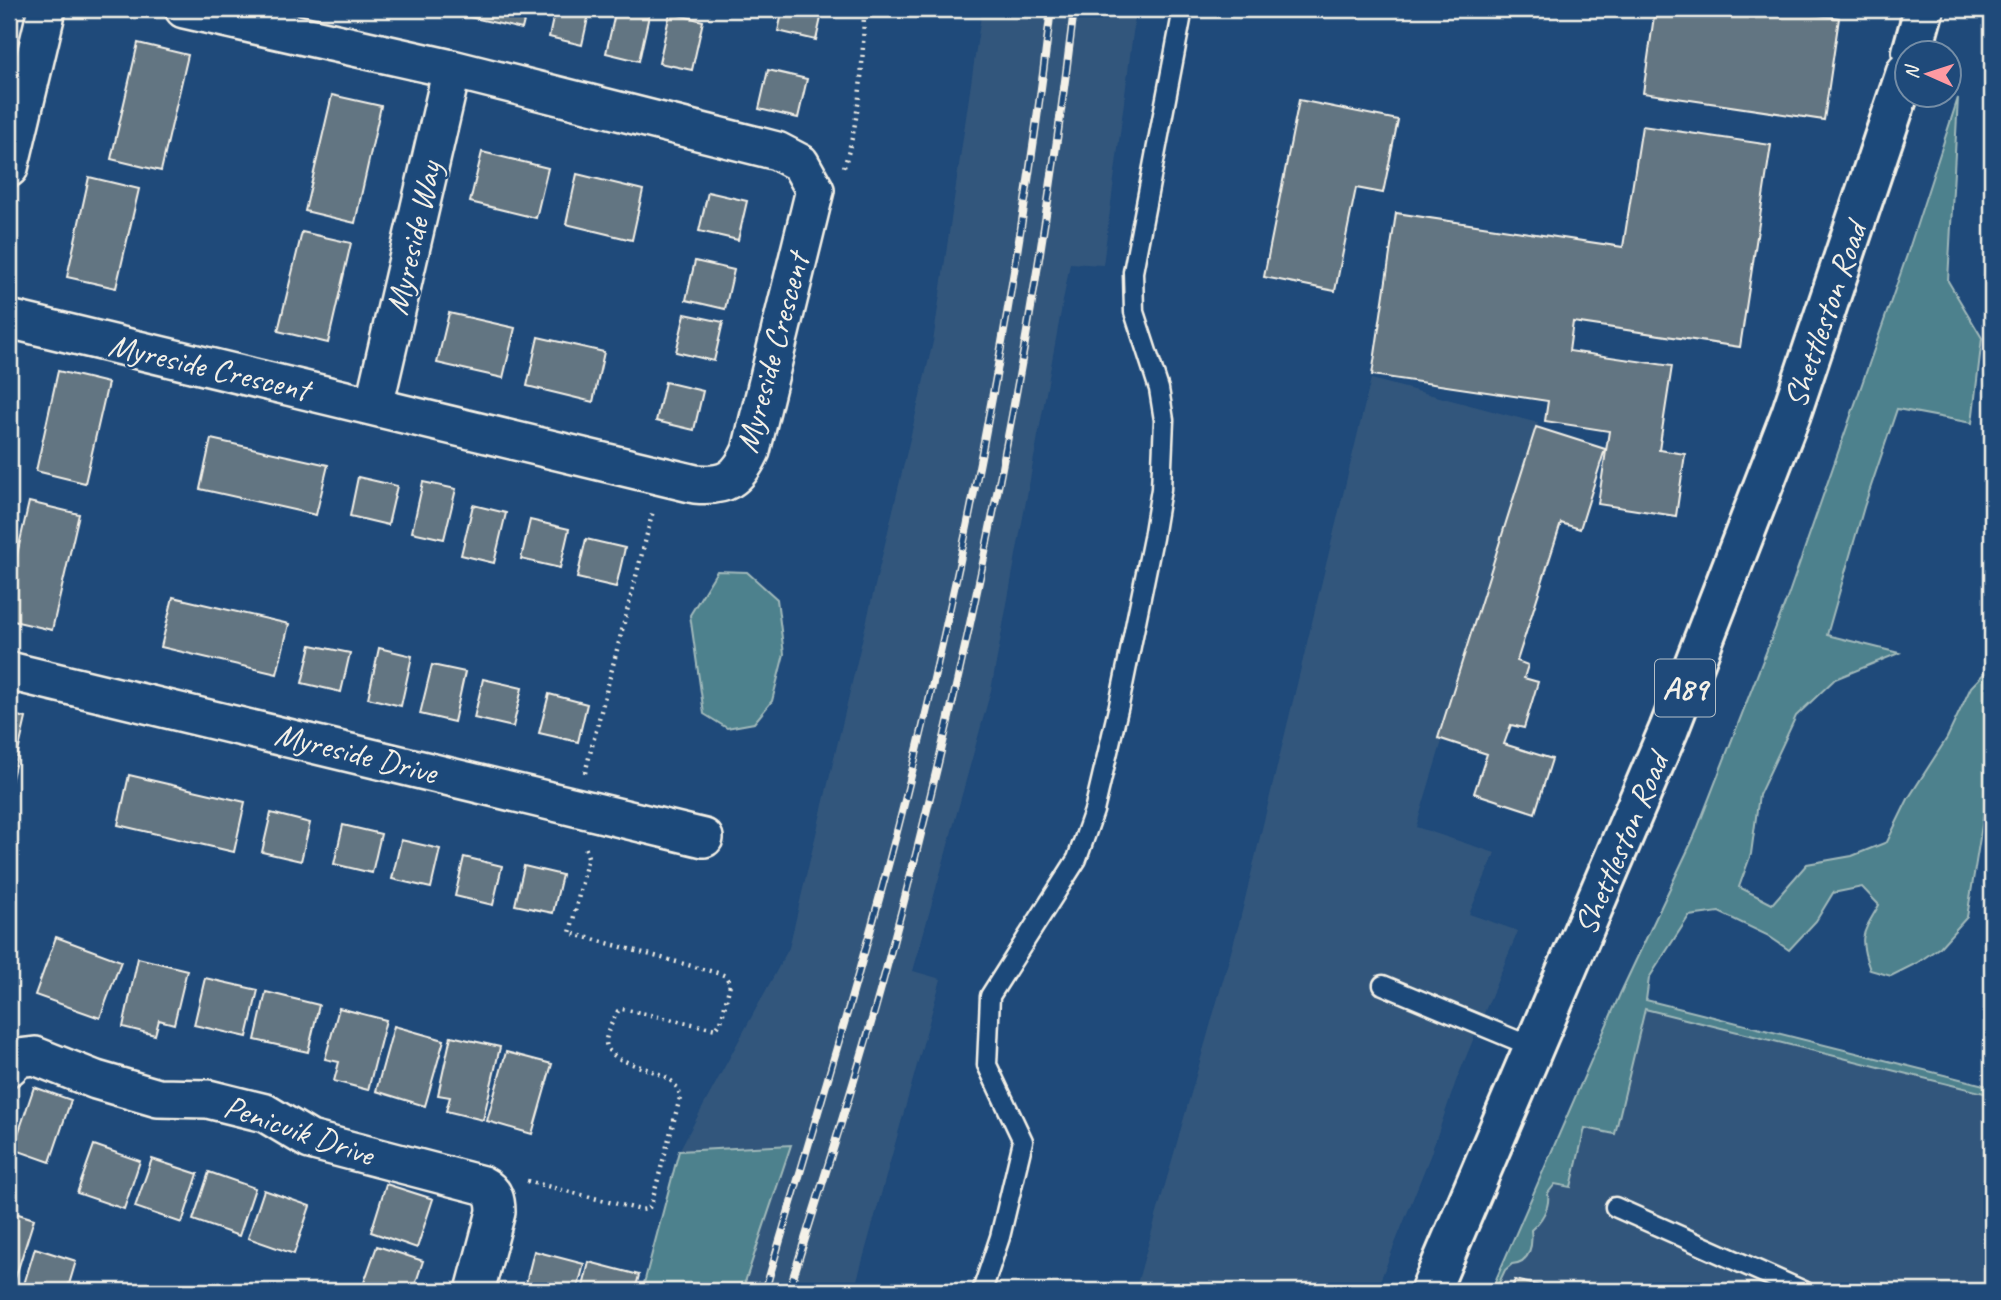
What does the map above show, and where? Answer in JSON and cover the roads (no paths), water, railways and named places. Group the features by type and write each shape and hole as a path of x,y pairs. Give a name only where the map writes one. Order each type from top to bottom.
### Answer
{"main road":[{"path":"1916,38 1924,9"},
{"name":"Shettleston Road","path":"1430,1291 1669,729 1791,414 1894,108"}],"street":[{"path":"9,168 47,9"},
{"path":"184,9 275,19 453,69"},
{"name":"Myreside Crescent","path":"9,319 662,476 710,485 724,483 737,475 751,451 815,190 800,163 777,151 453,69"},
{"name":"Myreside Way","path":"374,407 453,69"},
{"name":"Myreside Drive","path":"9,671 704,838"},
{"name":"Penicuik Drive","path":"9,1067 18,1058 27,1055 96,1080 158,1098 208,1098 265,1113 310,1140 489,1189 496,1200 496,1212 475,1291"}],"lane":[{"path":"982,1291 1000,1237 1023,1141 987,1065 990,996 1077,859 1094,811 1117,716 1161,489 1164,420 1159,389 1134,312 1133,272 1183,9"},
{"path":"1383,985 1535,1048"},
{"path":"1615,1207 1804,1291"}],"railway":[{"path":"765,1291 887,869 927,709 970,511 1008,311 1051,9"},
{"path":"789,1291 877,1003 947,727 998,489 1020,369 1041,249 1074,9"}]}
